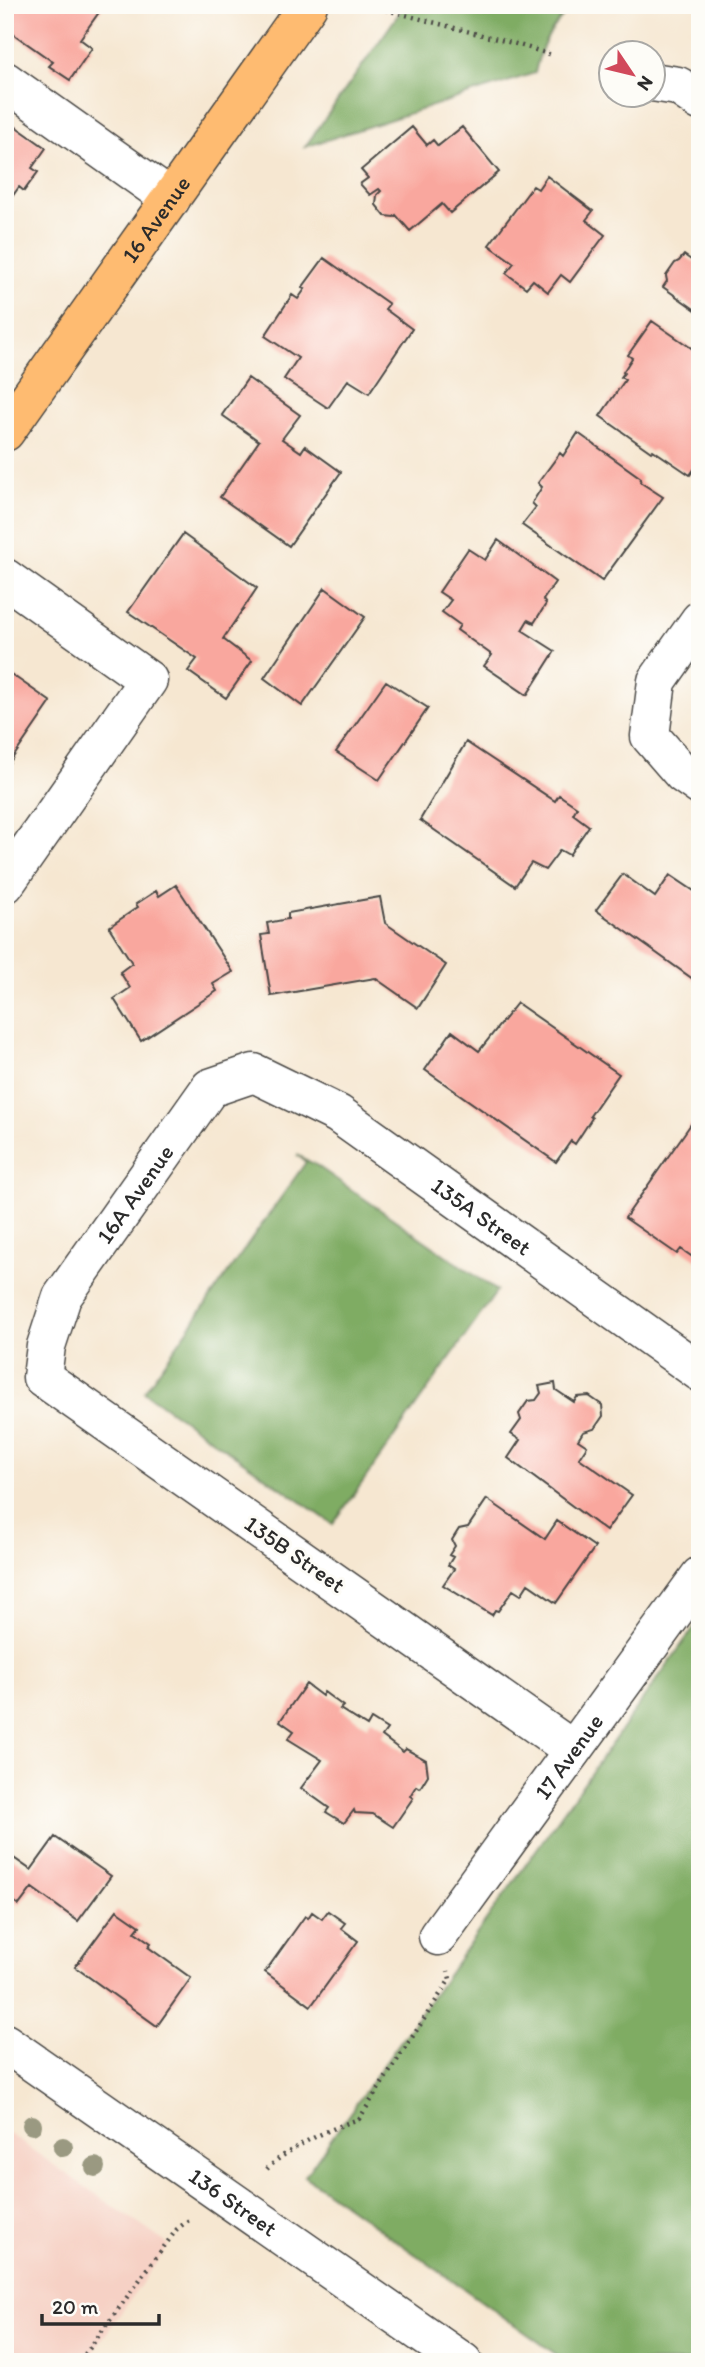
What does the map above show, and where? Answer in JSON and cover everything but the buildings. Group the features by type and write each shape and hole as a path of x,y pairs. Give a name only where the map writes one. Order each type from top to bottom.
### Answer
{"main road":[{"name":"16 Avenue","path":"5,432 308,5"}],"street":[{"path":"5,81 171,199"},
{"path":"666,84 678,86 700,101"},
{"path":"5,578 148,680 5,884"},
{"path":"700,620 657,681 650,736 683,774 700,786"},
{"name":"16A Avenue","path":"46,1346 62,1297 210,1088 254,1073"},
{"name":"135A Street","path":"254,1073 338,1114 700,1372"},
{"name":"135B Street","path":"46,1346 42,1377 573,1750"},
{"name":"17 Avenue","path":"438,1937 700,1576"},
{"name":"136 Street","path":"5,2043 463,2362"}],"path":[{"path":"379,8 552,55"},
{"path":"267,2169 276,2159 341,2125 359,2119 450,1979 438,1937"},
{"path":"73,2362 86,2353 177,2229 189,2220"}],"shaded area":[{"path":"5,2131 169,2245 86,2362 5,2362"}],"green space":[{"path":"405,5 562,5 566,13 546,41 535,73 305,147"},
{"path":"297,1155 316,1165 497,1291 333,1524 144,1392 306,1162"},
{"path":"700,1619 700,2362 567,2362 305,2176"}]}
